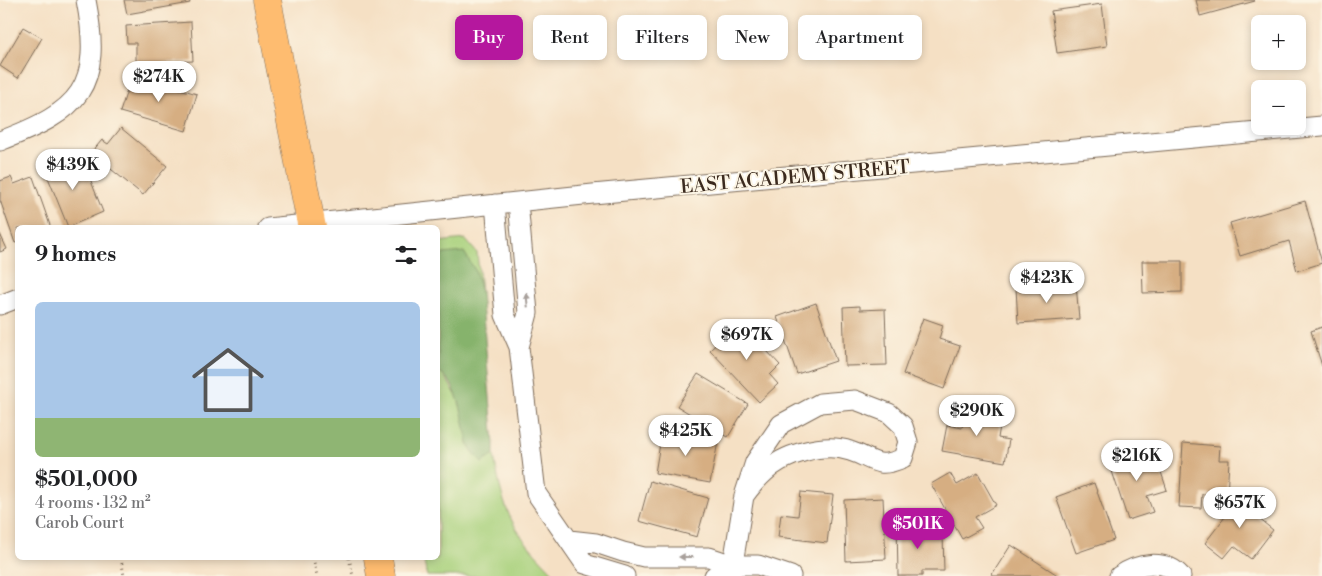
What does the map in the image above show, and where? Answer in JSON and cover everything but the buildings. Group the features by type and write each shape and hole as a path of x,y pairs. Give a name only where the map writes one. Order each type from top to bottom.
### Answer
{"highway":[{"path":"267,0 311,225"},
{"path":"378,560 381,576"}],"street":[{"path":"0,141 56,117 76,97 85,80 92,51 86,0"},
{"name":"EAST ACADEMY STREET","path":"319,225 495,204 1322,126"},
{"path":"518,202 528,313 519,347"},
{"path":"495,204 505,315 519,347 536,493 585,564 625,576"},
{"path":"0,306 15,299"},
{"path":"732,571 744,496 755,462 781,424 820,404 855,400 889,413 903,426 908,442 903,458 888,465 873,463 850,451 823,448 792,456 765,472 744,496"},
{"path":"569,540 596,543 644,557 709,557 732,571"},
{"path":"1119,576 1146,564 1162,565 1176,570 1182,576"},
{"path":"714,576 758,565 791,576"}],"path":[{"path":"121,560 124,576"},
{"path":"313,560 317,576"},
{"path":"349,560 353,576"}],"green space":[{"path":"465,239 477,253 481,292 475,270 440,264 440,242"},
{"path":"464,252 475,270 481,292 494,444 494,455 482,463 468,443 456,393 451,384 440,373 440,260 443,254"},
{"path":"440,372 458,398 466,424 469,445 482,462 494,455 502,494 520,535 557,576 427,576 423,560 440,560"}]}
